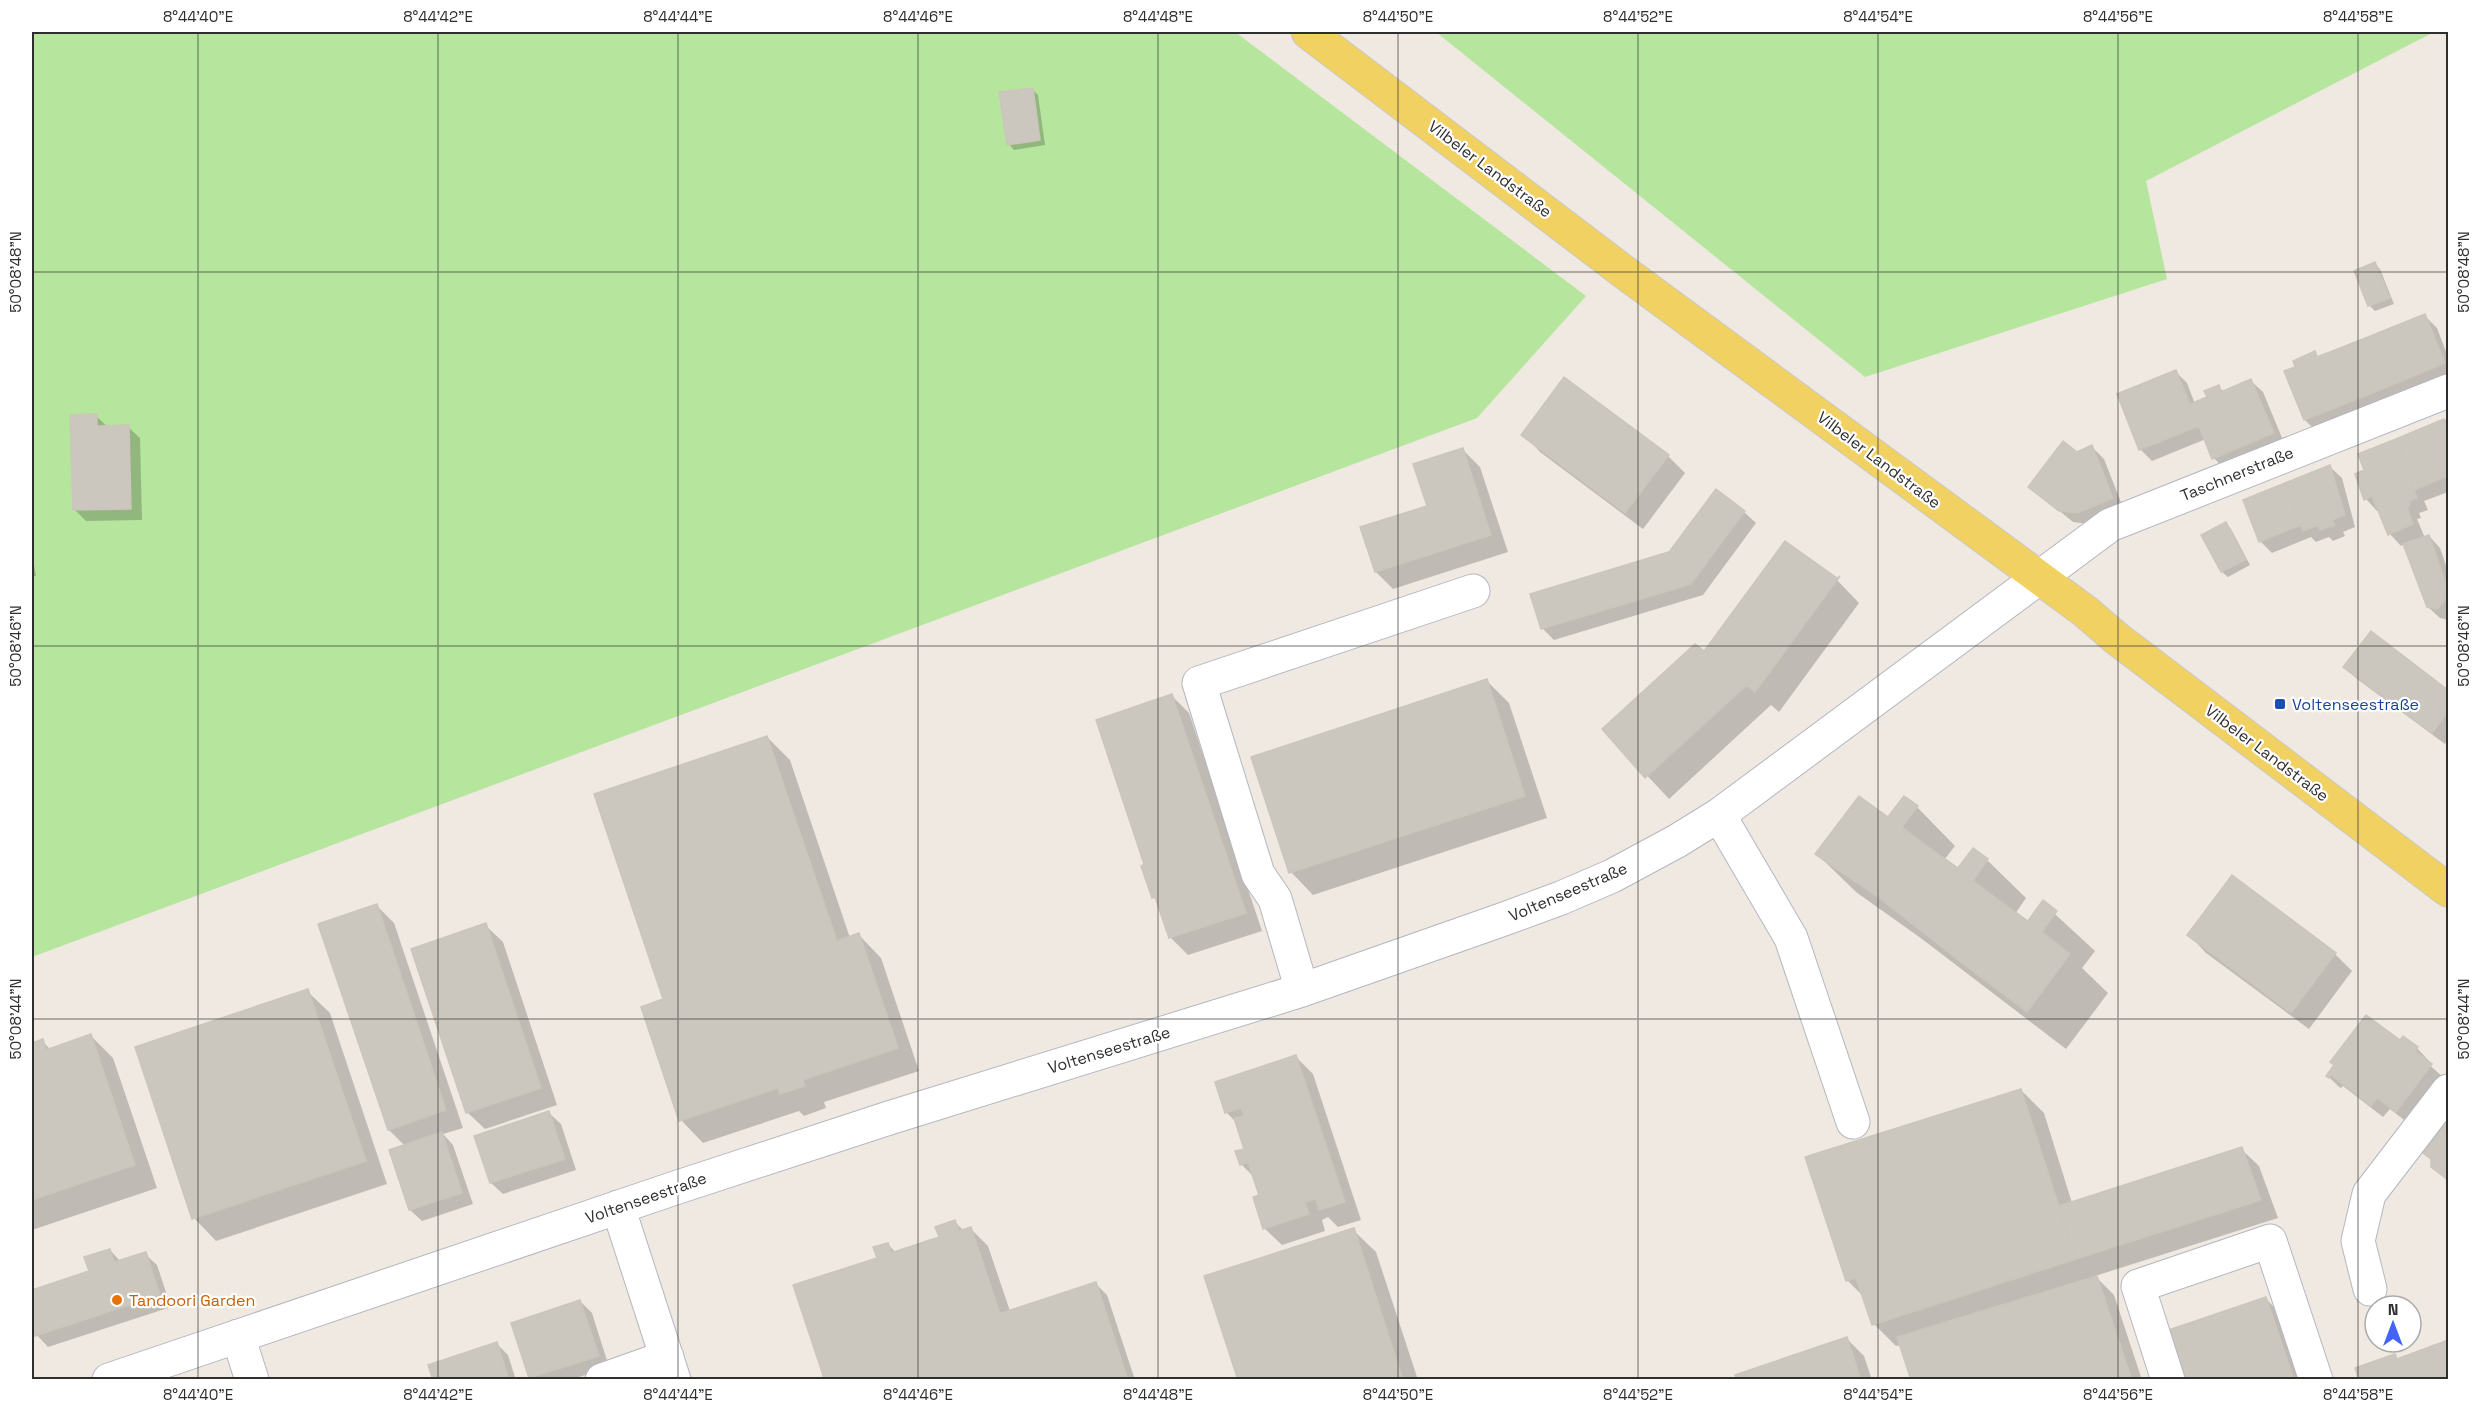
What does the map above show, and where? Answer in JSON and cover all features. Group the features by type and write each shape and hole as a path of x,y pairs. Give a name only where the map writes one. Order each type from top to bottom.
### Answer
{"main road":[{"name":"Vilbeler Landstraße","path":"1308,32 1642,285 2086,612 2116,638 2448,890"}],"street":[{"name":"Taschnerstraße","path":"2037,578 2110,525 2448,391"},
{"name":"Voltenseestraße","path":"109,1380 618,1207 889,1118 1302,990 1561,898 1612,876 1719,815 2037,578"},
{"path":"1302,990 1275,899 1258,874 1199,683 1473,591"},
{"path":"1719,815 1791,938 1853,1122"},
{"path":"2370,1289 2358,1241 2369,1194 2448,1091"},
{"path":"602,1380 670,1368 618,1207"},
{"path":"2168,1380 2138,1286 2270,1241 2316,1380"},
{"path":"238,1336 252,1380"}],"green space":[{"path":"32,32 1235,32 1586,296 1477,418 32,957"},
{"path":"1436,32 2434,32 2146,181 2167,279 1865,377"}],"building":[{"path":"1033,88 1040,140 1007,145 999,92"},
{"path":"2375,262 2390,298 2368,306 2354,271"},
{"path":"2425,314 2445,363 2397,383 2378,333"},
{"path":"2378,333 2397,383 2350,402 2330,352"},
{"path":"2315,351 2317,357 2330,352 2350,402 2304,420 2284,371 2295,367 2293,361"},
{"path":"2176,370 2199,426 2139,450 2117,394"},
{"path":"1564,377 1669,455 1625,513 1521,435"},
{"path":"2251,379 2274,433 2212,459 2190,404 2207,397 2204,391 2219,385 2221,392"},
{"path":"97,414 97,426 129,425 131,509 73,510 70,415"},
{"path":"2444,419 2448,431 2448,476 2414,490 2396,439"},
{"path":"2396,439 2417,498 2409,501 2410,506 2407,507 2413,524 2388,535 2372,496 2364,500 2355,474 2364,470 2358,454"},
{"path":"2063,441 2077,452 2092,445 2113,498 2078,513 2059,511 2028,487"},
{"path":"1463,448 1491,535 1375,572 1360,527 1427,506 1413,464"},
{"path":"2330,465 2345,515 2332,520 2335,525 2320,530 2318,525 2303,531 2285,483"},
{"path":"2285,483 2301,525 2259,542 2243,500"},
{"path":"1716,489 1745,511 1691,584 1669,552"},
{"path":"2226,522 2246,560 2221,572 2201,535"},
{"path":"2429,535 2448,590 2448,597 2437,609 2427,607 2403,544"},
{"path":"1785,541 1837,578 1840,576 1755,692 1705,650"},
{"path":"1669,552 1691,584 1541,629 1530,594"},
{"path":"2371,631 2448,690 2448,712 2432,733 2343,667"},
{"path":"1695,644 1748,684 1645,778 1602,729"},
{"path":"1487,679 1525,796 1289,873 1251,757"},
{"path":"1172,694 1246,913 1169,938 1155,897 1152,898 1141,866 1144,864 1096,720"},
{"path":"767,736 837,941 859,933 898,1048 803,1080 805,1086 780,1094 778,1088 679,1121 641,1007 663,999 594,794"},
{"path":"1859,796 1888,817 1904,796 1918,806 1902,827 1924,844 1882,900 1815,854"},
{"path":"1924,844 1958,868 1973,848 1988,859 1973,881 1997,899 1953,956 1882,900"},
{"path":"2232,875 2336,953 2291,1013 2187,935"},
{"path":"1997,899 2028,921 2043,900 2057,911 2042,932 2070,954 2027,1012 1953,956"},
{"path":"377,904 446,1110 388,1130 318,924"},
{"path":"486,923 541,1088 466,1113 411,949"},
{"path":"308,989 366,1161 192,1219 135,1047"},
{"path":"2366,1015 2400,1040 2403,1036 2418,1047 2415,1051 2432,1064 2396,1112 2377,1098 2371,1106 2331,1075 2329,1078 2326,1076 2334,1065 2330,1062"},
{"path":"91,1034 135,1165 32,1200 32,1043 43,1039 46,1050"},
{"path":"1296,1055 1345,1202 1319,1210 1316,1199 1305,1202 1309,1214 1263,1229 1253,1197 1259,1195 1248,1162 1240,1165 1235,1151 1244,1149 1234,1118 1244,1116 1241,1108 1225,1113 1215,1082"},
{"path":"2021,1089 2076,1259 1872,1325 1856,1278 1846,1281 1805,1157"},
{"path":"549,1111 565,1159 490,1183 474,1136"},
{"path":"2448,1119 2448,1180 2431,1167 2431,1159 2423,1153"},
{"path":"442,1132 462,1193 409,1210 389,1150"},
{"path":"2242,1147 2261,1200 2076,1259 2059,1206"},
{"path":"955,1220 959,1231 971,1227 1000,1314 822,1372 793,1285 877,1258 873,1247 888,1243 891,1253 939,1237 935,1227"},
{"path":"1354,1228 1403,1380 1238,1380 1204,1276"},
{"path":"110,1249 114,1262 146,1252 160,1295 35,1336 32,1324 32,1290 89,1271 84,1257"},
{"path":"2097,1276 2132,1380 2019,1380 1995,1307"},
{"path":"1096,1282 1128,1380 824,1380 822,1372"},
{"path":"2266,1297 2294,1380 2172,1380 2157,1334"},
{"path":"580,1300 599,1356 529,1378 511,1323"},
{"path":"1995,1307 2019,1380 1911,1380 1897,1337"},
{"path":"1847,1337 1861,1380 1737,1380 1735,1375"},
{"path":"2448,1340 2448,1380 2443,1380 2432,1346"},
{"path":"497,1342 509,1380 433,1380 428,1365"},
{"path":"2432,1346 2443,1380 2359,1380 2355,1368 2395,1354 2397,1359 2410,1354 2423,1354 2423,1349"}],"place":[{"name":"Voltenseestraße","path":"2280,704"},
{"name":"Tandoori Garden","path":"117,1300"}]}
